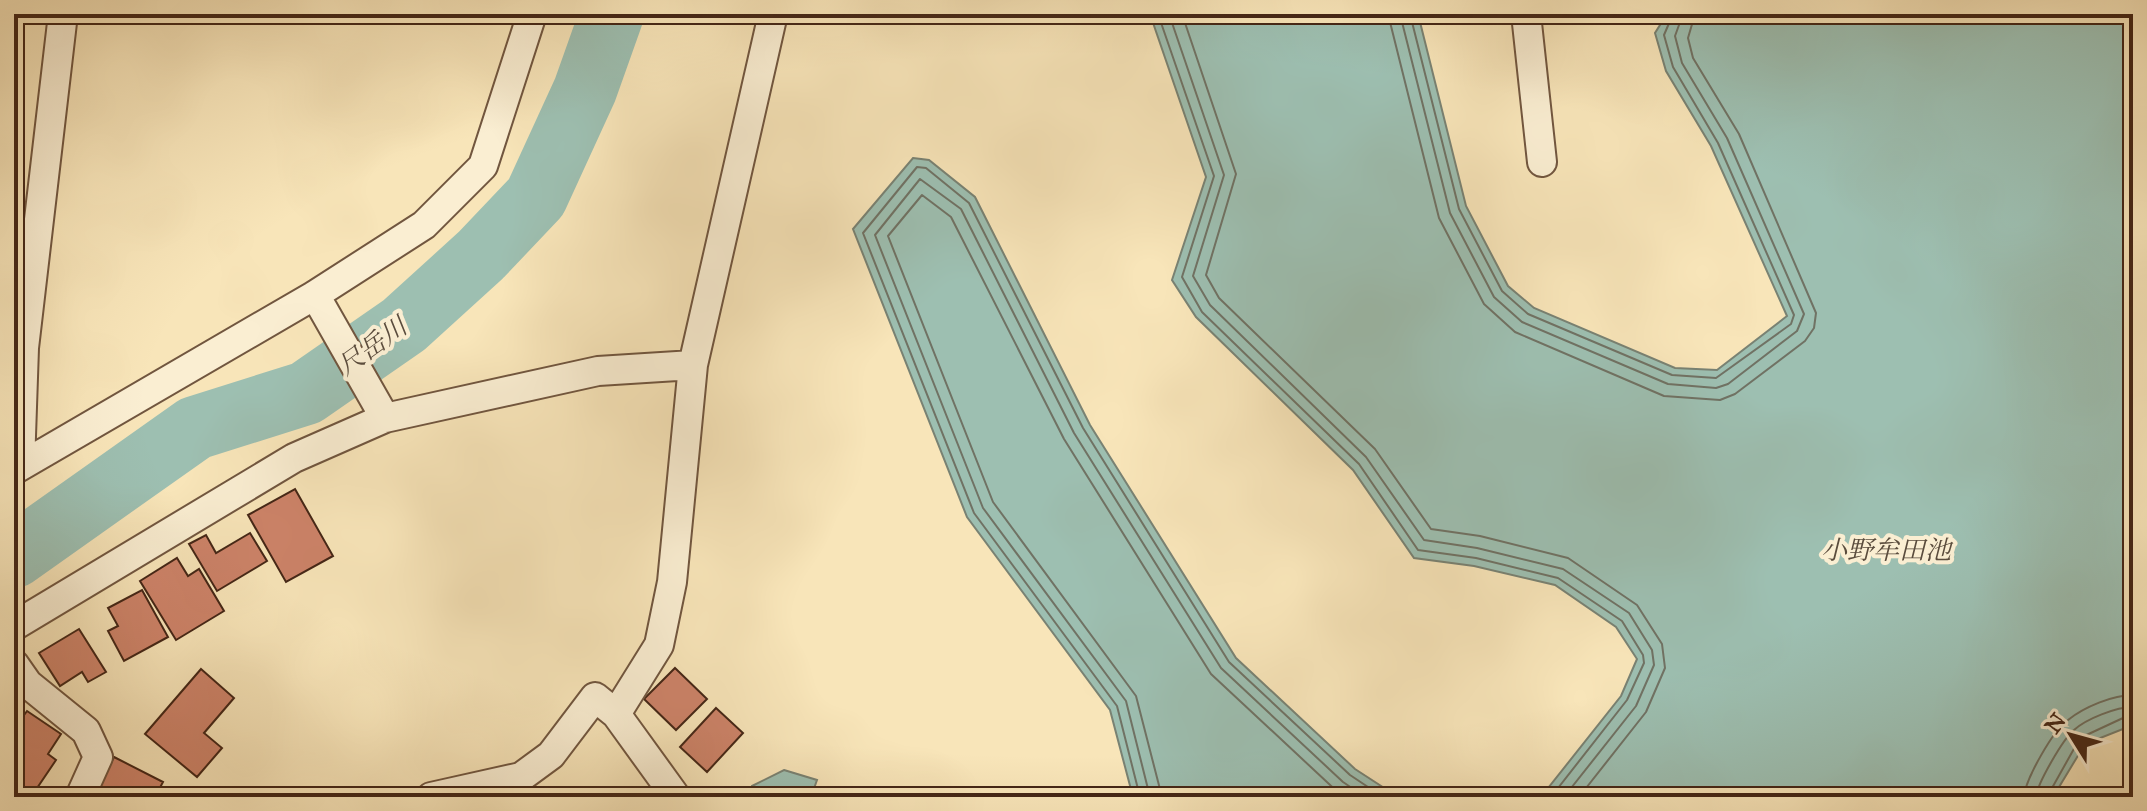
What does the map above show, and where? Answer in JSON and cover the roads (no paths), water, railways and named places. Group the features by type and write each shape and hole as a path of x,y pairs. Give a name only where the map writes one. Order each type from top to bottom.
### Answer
{"street":[{"path":"17,467 24,348 63,14"},
{"path":"17,467 318,302 424,225 483,166 532,14"},
{"path":"616,714 659,645 672,582 693,365 773,14"},
{"path":"1526,14 1542,162"},
{"path":"318,302 380,409"},
{"path":"14,626 380,409 598,371 693,365"},
{"path":"14,664 28,684 86,731 98,757 80,797"},
{"path":"431,797 521,777 551,755 595,697 616,714 676,797"}],"water":[{"name":"小野牟田池","path":"1150,14 1418,14 1466,206 1508,286 1534,308 1675,368 1717,370 1787,316 1711,146 1666,71 1655,33 1667,14 2133,14 2133,725 2085,744 2053,797 1541,797 1621,696 1637,659 1616,627 1555,585 1474,566 1414,558 1353,470 1196,317 1172,280 1206,177"},
{"path":"913,158 929,160 975,197 1090,425 1236,658 1355,769 1398,797 1133,797 1110,710 967,517 853,229"},
{"path":"784,770 817,780 811,797 750,797 752,786"}],"waterway":[{"name":"尺岳川","path":"14,556 195,428 306,393 404,325 481,255 536,197 585,90 612,14"}]}
